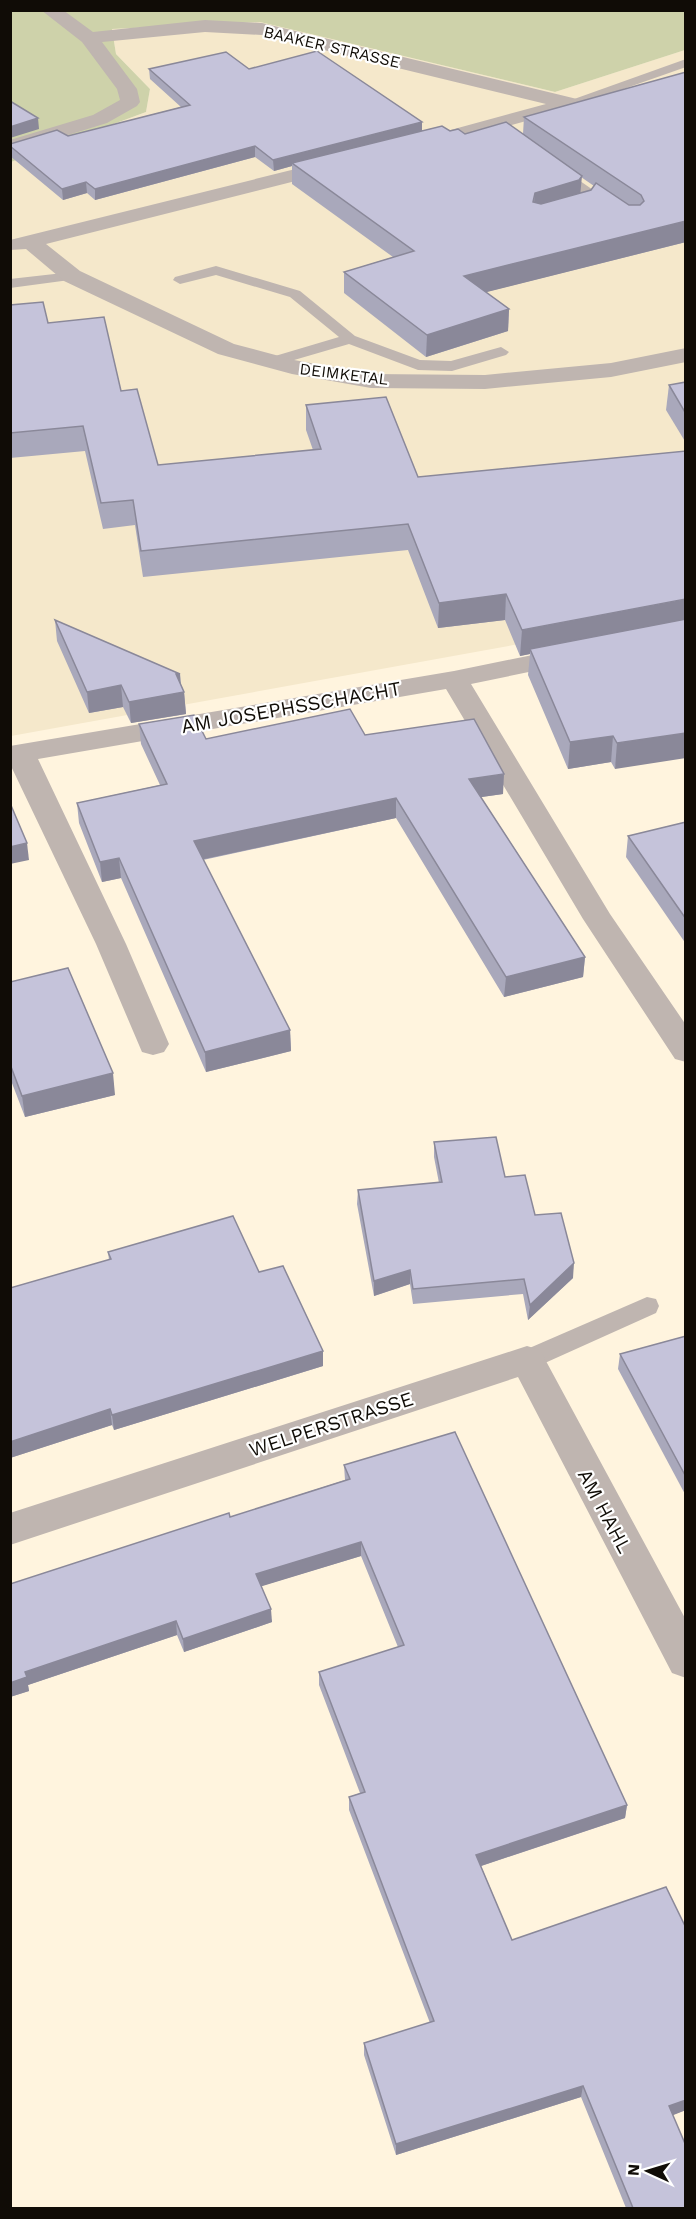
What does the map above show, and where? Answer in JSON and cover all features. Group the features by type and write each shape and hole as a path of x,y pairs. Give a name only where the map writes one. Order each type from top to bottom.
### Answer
{"street":[{"path":"10,147 100,119 130,102 127,89 90,38 50,10"},
{"name":"BAAKER STRASSE","path":"90,38 205,26 262,29 570,104"},
{"path":"401,149 570,104"},
{"name":"DEIMKETAL","path":"21,244 355,160"},
{"name":"DEIMKETAL","path":"21,244 72,276 226,349 271,362 371,381 485,382 611,370 686,355"},
{"name":"AM JOSEPHSSCHACHT","path":"153,1044 111,944 16,754 454,679 600,650"},
{"path":"454,679 598,919 686,1051"},
{"name":"WELPERSTRASSE","path":"10,1529 527,1360"},
{"name":"AM HAHL","path":"527,1360 686,1660"}],"lane":[{"path":"570,104 686,63"},
{"path":"493,126 512,138"},
{"path":"540,158 606,203"},
{"path":"562,213 584,206 591,199 588,190"},
{"path":"180,279 216,270 295,294 351,339 418,364 452,366 501,352"},
{"path":"10,284 72,276"},
{"path":"271,362 351,339"},
{"name":"WELPERSTRASSE","path":"527,1360 647,1306"}],"shaded area":[{"path":"260,22 555,92 685,50 685,614 11,736 11,162 146,112 150,89 116,54 112,29"}],"green space":[{"path":"11,11 685,11 685,50 555,92 260,22 112,29 116,54 150,89 146,112 11,162"}],"building":[{"path":"317,51 422,122 273,160 255,146 95,189 86,182 62,189 10,146 10,144 57,130 68,136 190,105 149,69 226,52 249,69"},
{"path":"686,72 686,221 464,276 509,309 427,335 344,272 414,251 292,163 442,126 450,131 458,129 465,134 506,122 582,176 579,180 535,193 533,202 541,204 591,190 596,183 629,205 640,205 644,201 641,195 524,117"},
{"path":"10,101 38,118 10,127"},
{"path":"43,302 48,323 104,317 121,391 137,389 158,465 321,449 306,405 386,397 418,477 686,451 686,599 522,630 506,594 439,603 408,524 141,551 133,500 101,503 83,426 10,433 10,305"},
{"path":"686,382 686,414 669,385"},
{"path":"686,619 686,733 617,743 613,736 570,742 530,649"},
{"path":"55,620 180,674 176,674 184,692 129,702 121,685 87,692"},
{"path":"350,709 365,735 474,719 504,774 469,779 585,957 506,977 396,798 194,841 290,1030 205,1052 119,858 100,862 77,803 167,784 139,724 194,715 206,739"},
{"path":"10,803 27,843 10,847"},
{"path":"686,822 686,919 628,836"},
{"path":"68,968 113,1073 22,1096 10,1064 10,982"},
{"path":"496,1137 505,1177 525,1175 535,1215 561,1213 574,1263 530,1305 524,1279 413,1289 410,1270 374,1281 358,1190 442,1182 434,1142"},
{"path":"233,1216 259,1272 283,1266 323,1351 112,1415 110,1409 10,1442 10,1288 111,1259 108,1252"},
{"path":"686,1336 686,1477 620,1354"},
{"path":"455,1432 627,1805 476,1855 512,1940 666,1887 686,1928 686,2100 669,2106 686,2146 686,2208 633,2208 583,2086 396,2144 364,2043 434,2021 349,1797 365,1792 319,1672 404,1645 361,1542 256,1574 271,1609 183,1639 176,1621 25,1672 27,1677 10,1683 10,1584 229,1513 230,1517 350,1479 344,1465"}]}
